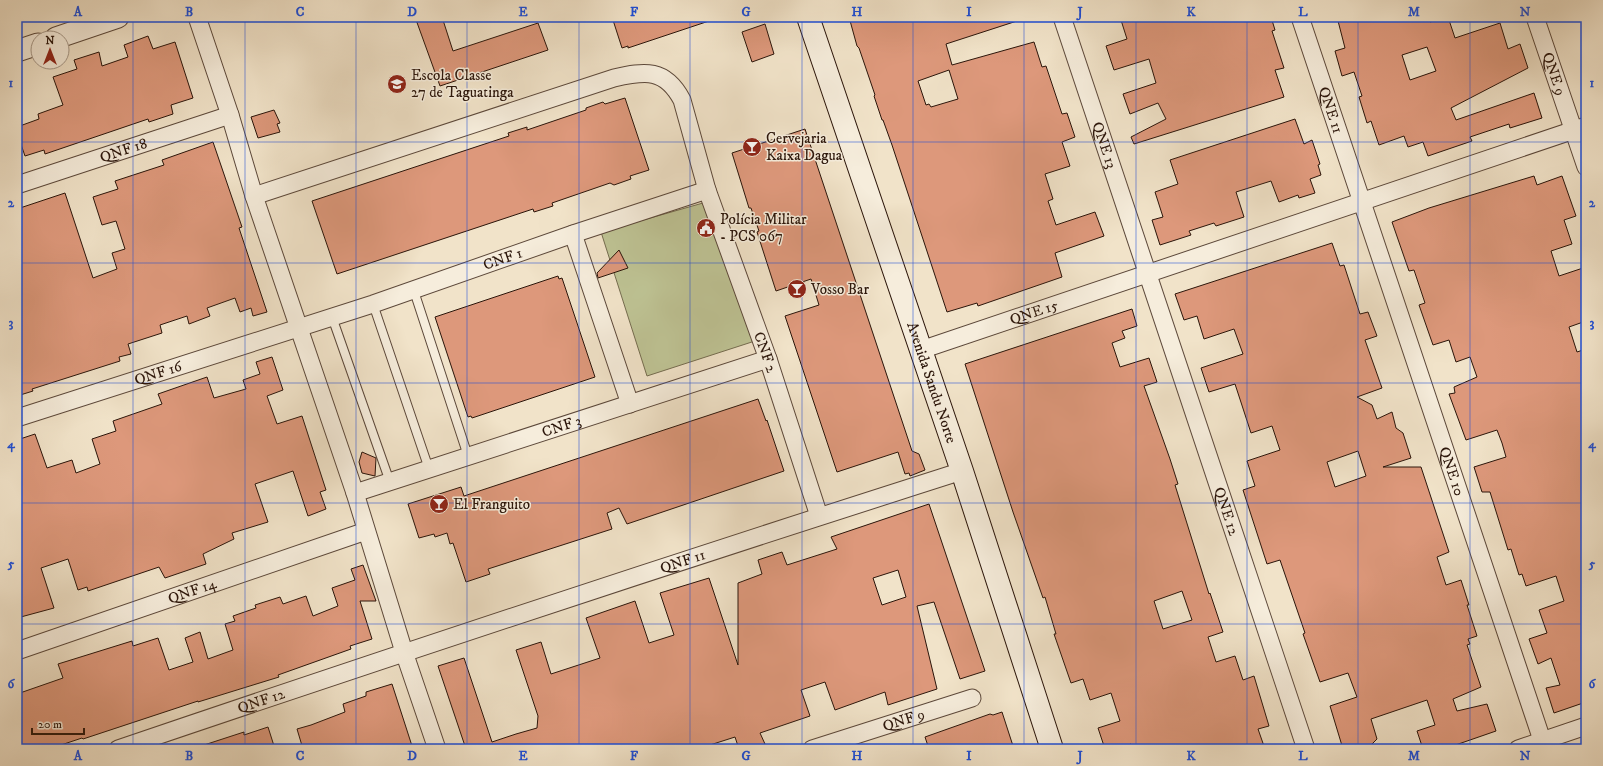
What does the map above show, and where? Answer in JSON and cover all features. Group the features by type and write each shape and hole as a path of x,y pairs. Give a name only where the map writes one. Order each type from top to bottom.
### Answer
{"main road":[{"name":"Avenida Sandu Norte","path":"808,17 962,471 1052,749"}],"street":[{"path":"70,33 118,17"},
{"path":"198,17 230,115 254,196 355,493 404,652 437,749"},
{"name":"QNE 13","path":"1062,17 1147,273"},
{"name":"QNE 11","path":"1300,17 1362,202"},
{"name":"QNE 9","path":"1535,17 1580,128 1586,167"},
{"path":"17,51 30,47"},
{"name":"CNF 2","path":"254,196 614,78 643,73 659,76 669,81 676,88 682,100 707,190 768,359 819,516"},
{"name":"QNF 18","path":"17,185 230,115"},
{"name":"QNE 15","path":"921,350 1580,128"},
{"name":"CNF 1","path":"298,328 414,291 573,234 707,190"},
{"name":"QNE 10","path":"1362,202 1544,745"},
{"path":"573,234 630,404"},
{"name":"QNE 12","path":"1147,273 1306,749"},
{"name":"QNF 16","path":"17,418 298,328"},
{"name":"CNF 3","path":"355,493 768,359"},
{"name":"QNF 11","path":"404,652 819,516 962,471"},
{"name":"QNF 14","path":"17,651 366,531"},
{"name":"QNF 12","path":"118,749 404,652"},
{"name":"QNF 9","path":"812,749 972,698"},
{"path":"1518,749 1544,745 1586,726"}],"lane":[{"path":"414,291 468,456"},
{"path":"373,304 429,469"},
{"path":"332,317 390,482"}],"green space":[{"path":"710,201 758,340 647,376 601,232"}],"building":[{"path":"415,17 442,17 453,51 538,23 548,50 440,86"},
{"path":"612,17 711,17 712,20 628,48 628,46 622,48"},
{"path":"849,17 1019,17 1020,20 946,44 952,65 1034,42 1042,67 1046,66 1062,114 1067,113 1075,137 1062,142 1070,166 1045,174 1053,199 1048,201 1056,225 1095,212 1104,236 1055,253 1062,277 978,306 977,303 947,312 892,145 882,120 859,48 857,46","holes":["949,70 958,99 931,107 929,104 926,105 918,81"]},
{"path":"1120,17 1271,17 1275,30 1272,31 1284,68 1275,70 1284,97 1134,144 1131,137 1166,119 1158,103 1130,114 1123,94 1156,83 1149,59 1114,70 1106,46 1127,39"},
{"path":"1337,17 1429,17 1430,22 1448,17 1455,38 1500,23 1508,49 1520,44 1528,68 1451,108 1456,120 1534,93 1542,118 1510,128 1509,124 1470,137 1472,141 1428,156 1423,142 1408,147 1404,136 1379,145 1371,121 1367,123 1359,97 1362,96 1354,72 1342,76 1335,51 1345,48","holes":["1427,47 1436,71 1410,80 1402,55"]},
{"path":"765,24 774,54 752,62 742,32"},
{"path":"148,36 153,49 175,42 193,98 171,105 173,114 149,122 148,119 45,154 44,150 25,156 17,133 17,127 39,119 38,114 63,105 53,77 77,69 74,60 99,52 102,66 128,57 124,45"},
{"path":"625,98 649,170 630,176 631,179 614,185 610,183 552,203 553,206 534,212 533,209 337,274 312,201 509,136 508,133 527,127 527,130 586,110 586,108 603,102 605,104"},
{"path":"274,110 280,123 277,124 280,132 258,138 251,117"},
{"path":"1295,119 1304,144 1312,140 1320,164 1318,165 1321,175 1310,179 1315,193 1299,198 1298,195 1279,202 1271,181 1236,192 1244,217 1216,226 1214,223 1189,231 1191,235 1160,245 1152,220 1163,217 1155,192 1178,184 1170,160"},
{"path":"805,129 912,451 919,454 925,470 910,476 909,473 905,474 898,452 837,472 785,316 819,305 811,279 776,291 757,232 759,231 751,208 749,208 732,153"},
{"path":"213,142 242,227 239,228 267,312 253,316 251,308 240,312 235,298 207,308 210,316 189,324 187,316 160,325 162,333 128,344 131,354 119,357 120,361 32,389 33,391 17,396 17,209 65,193 93,278 117,269 112,253 125,249 116,221 102,225 93,197 118,189 115,181 164,165 162,160"},
{"path":"1534,176 1537,185 1562,176 1576,216 1564,220 1572,244 1551,251 1559,276 1586,267 1586,321 1569,327 1577,352 1586,349 1586,702 1554,713 1546,688 1560,685 1551,658 1538,664 1529,639 1547,633 1539,610 1564,601 1556,576 1526,586 1522,574 1519,575 1511,549 1508,550 1490,492 1482,492 1474,467 1506,457 1502,443 1497,430 1466,440 1449,394 1455,393 1454,387 1477,377 1470,357 1456,362 1449,340 1433,345 1419,305 1425,303 1414,270 1409,271 1392,222 1429,208"},
{"path":"1332,243 1340,266 1344,265 1360,314 1368,312 1377,336 1365,340 1382,388 1357,397 1372,405 1377,419 1392,412 1396,428 1403,433 1411,458 1383,467 1421,467 1449,552 1437,557 1446,585 1461,580 1469,605 1467,605 1477,636 1468,639 1470,644 1467,645 1481,687 1453,699 1457,711 1487,704 1496,731 1444,749 1423,749 1417,731 1435,725 1427,700 1371,719 1377,739 1369,747 1364,749 1343,749 1330,706 1357,697 1348,673 1320,682 1280,560 1267,564 1243,490 1255,486 1247,461 1280,450 1272,426 1251,433 1235,384 1209,392 1201,368 1243,354 1234,329 1204,339 1197,316 1184,320 1175,294","holes":["1358,451 1366,476 1335,487 1327,462"]},
{"path":"619,250 628,268 598,278 597,273"},
{"path":"558,276 559,279 562,278 595,377 472,418 471,416 468,417 435,317"},
{"path":"1132,309 1137,326 1122,331 1125,338 1112,343 1120,367 1149,358 1157,382 1144,386 1170,459 1178,484 1175,485 1209,594 1210,593 1223,632 1208,637 1216,662 1235,656 1243,680 1254,676 1269,726 1258,729 1265,749 1132,749 1131,744 1117,749 1105,749 1098,728 1120,721 1111,693 1090,700 1083,679 1071,683 1054,634 1056,634 1045,597 1043,598 1013,512 965,364","holes":["1182,591 1192,620 1163,629 1154,601"]},
{"path":"272,357 283,390 267,396 277,424 302,416 326,490 320,492 326,509 308,516 293,471 255,484 268,522 232,533 234,539 203,554 206,564 165,578 159,567 88,591 87,587 78,590 68,559 41,568 54,608 17,618 17,440 35,434 47,468 72,460 76,473 100,464 92,439 116,431 113,421 162,404 158,394 207,377 214,398 246,389 243,380 260,374 256,362"},
{"path":"758,399 766,421 767,420 784,471 627,524 619,508 607,513 612,529 488,569 490,574 466,582 453,543 450,544 447,533 435,537 434,534 419,538 408,504 461,487 464,496"},
{"path":"362,452 376,458 375,476 362,473 359,462"},
{"path":"929,504 985,671 960,679 934,602 917,606 937,689 888,705 885,692 835,710 825,682 801,690 810,716 760,733 765,744 750,749 739,749 735,737 710,745 712,749 466,749 438,666 464,658 492,742 537,728 538,716 516,650 541,642 551,674 600,658 586,618 635,601 649,643 674,635 660,593 709,578 738,665 738,583 762,574 758,560 782,552 787,565 837,549 831,537","holes":["898,570 906,597 882,605 873,578"]},
{"path":"363,565 376,601 360,601 372,639 350,646 351,649 278,675 279,677 198,701 83,739 82,738 49,749 17,749 17,694 63,678 58,664 132,641 133,646 158,638 169,670 193,662 185,638 200,632 208,659 233,650 225,624 235,621 233,616 256,608 255,605 280,597 283,604 306,596 313,616 338,606 332,588 355,580 351,569"},
{"path":"392,684 413,749 303,749 297,729 345,712 343,704 366,696 366,692"},
{"path":"1002,712 1014,749 929,749 925,737 990,714 993,715"},
{"path":"268,727 275,749 202,749 201,746 244,732 244,735"}],"place":[{"name":"Escola Classe 27 de Taguatinga","path":"397,84"},
{"name":"Cervejaria Kaixa Dagua","path":"752,147"},
{"name":"Polícia Militar - PCS 067","path":"706,228"},
{"name":"Vosso Bar","path":"797,289"},
{"name":"El Franguito","path":"439,504"}]}
